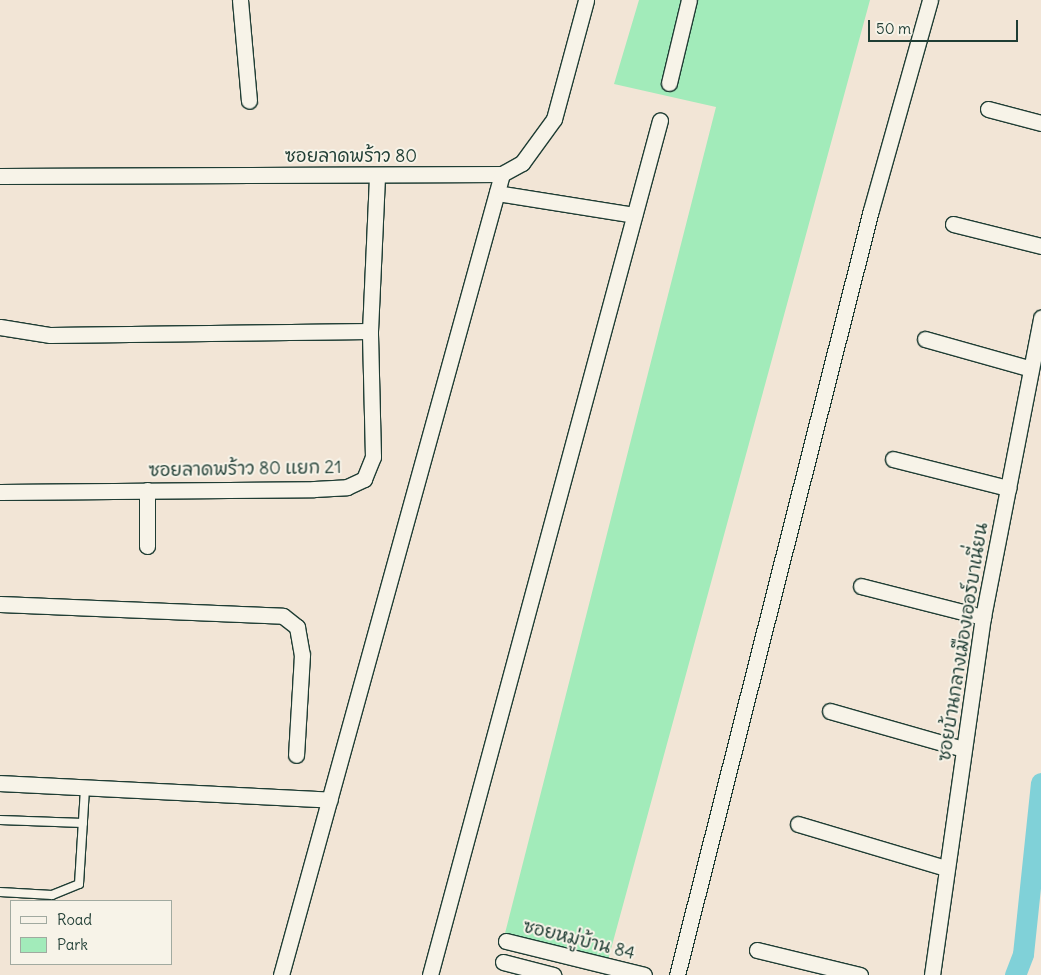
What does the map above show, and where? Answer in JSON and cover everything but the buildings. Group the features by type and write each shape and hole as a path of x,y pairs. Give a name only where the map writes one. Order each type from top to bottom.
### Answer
{"street":[{"path":"240,0 249,101"},
{"name":"ซอยลาดพร้าว 80","path":"0,176 502,174 522,164 554,119 586,0"},
{"path":"669,83 689,0"},
{"path":"677,975 871,210 930,0"},
{"path":"988,109 1041,123"},
{"path":"430,975 660,120"},
{"path":"281,975 502,174"},
{"name":"ซอยลาดพร้าว 80 แยก 21","path":"0,492 330,488 364,479 373,457 370,332 378,175"},
{"path":"497,193 634,215"},
{"path":"953,224 1041,246"},
{"name":"ซอยบ้านกลางเมืองเออร์บาเนี่ยน","path":"932,975 983,618 1008,488 1028,368 1041,318"},
{"path":"0,327 50,335 370,332"},
{"path":"925,339 1028,368"},
{"path":"893,459 1008,488"},
{"path":"147,490 147,546"},
{"path":"861,586 983,618"},
{"path":"0,604 283,616 297,627 302,654 296,755"},
{"path":"830,711 963,749"},
{"path":"0,783 330,800"},
{"path":"798,824 946,868"},
{"name":"ซอยหมู่บ้าน 84","path":"506,940 644,975"},
{"path":"757,950 860,975"},
{"path":"502,962 553,975"}],"lane":[{"path":"0,892 52,895 74,889 81,875 85,788"},
{"path":"0,820 83,824"}],"green space":[{"path":"639,0 870,0 605,971 502,945 716,107 614,84"}],"waterway":[{"path":"1015,975 1023,954 1041,783"}]}
